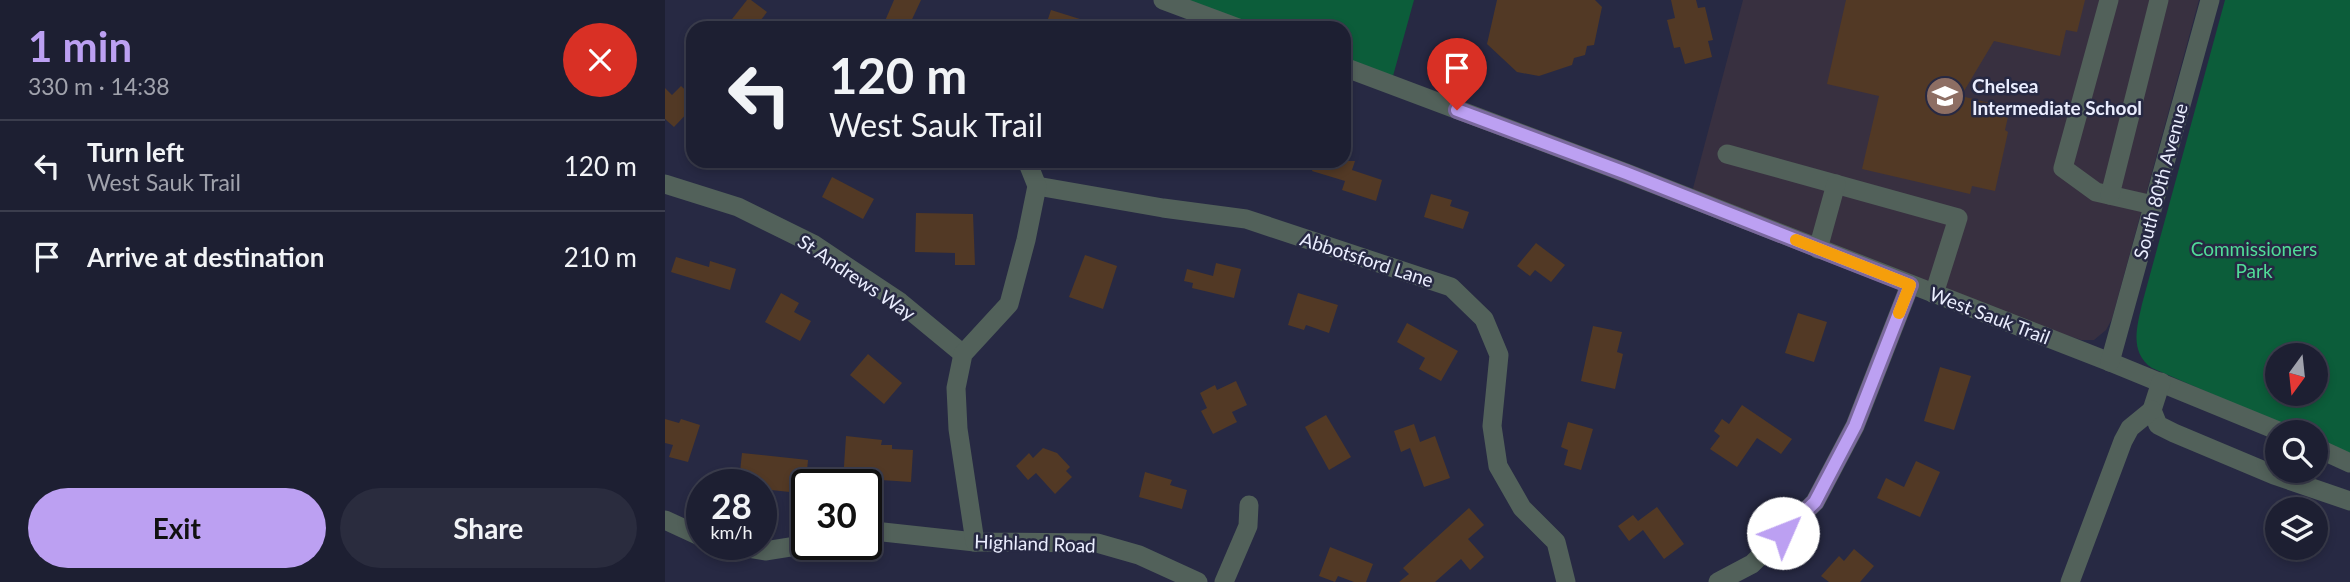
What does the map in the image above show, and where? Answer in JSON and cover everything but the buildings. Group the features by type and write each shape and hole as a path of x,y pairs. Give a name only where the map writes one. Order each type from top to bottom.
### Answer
{"street":[{"path":"1163,0 1219,21"},
{"path":"2109,0 2063,168 2096,192 2153,205"},
{"path":"2110,195 2159,0"},
{"name":"South 80th Avenue","path":"2110,362 2210,0"},
{"name":"West Sauk Trail","path":"1351,70 1618,170 2161,382 2265,425"},
{"path":"1727,154 1958,218 1934,294"},
{"path":"975,542 958,429 956,387 964,354 1009,304 1037,186 1030,168"},
{"name":"St Andrews Way","path":"665,184 738,207 813,244 900,302 964,354"},
{"path":"1818,248 1836,184"},
{"name":"Abbotsford Lane","path":"1037,186 1246,219 1451,287 1484,319 1500,355 1492,426 1499,466 1522,508 1556,542 1566,582"},
{"path":"1718,582 1752,564 1815,502 1855,426 1910,285"},
{"path":"2070,582 2123,441 2130,428 2152,411 2161,382"},
{"path":"2152,411 2158,425 2174,433 2274,475 2350,501"},
{"path":"2328,453 2350,463"},
{"path":"1224,582 1248,526 1249,505"},
{"path":"665,520 686,530"},
{"name":"Highland Road","path":"882,532 975,542 1097,543 1139,555 1198,582"}],"shaded area":[{"name":"Chelsea Intermediate School","path":"1743,0 2199,0 2112,319 2106,330 2094,340 2081,340 2060,333 1692,192"}],"green space":[{"path":"1188,0 1414,0 1393,76 1351,61 1351,21 1244,21"},
{"name":"Commissioners Park","path":"2225,0 2350,0 2350,455 2328,445 2328,420 2271,420 2152,368 2145,362 2137,347 2137,330"}],"slow traffic":[{"path":"1796,240 1910,285 1899,313"}],"place":[{"name":"Chelsea Intermediate School","path":"1945,96"}],"route":[{"path":"1457,110 1626,173 1910,285 1855,426 1815,502 1783,533"}]}
